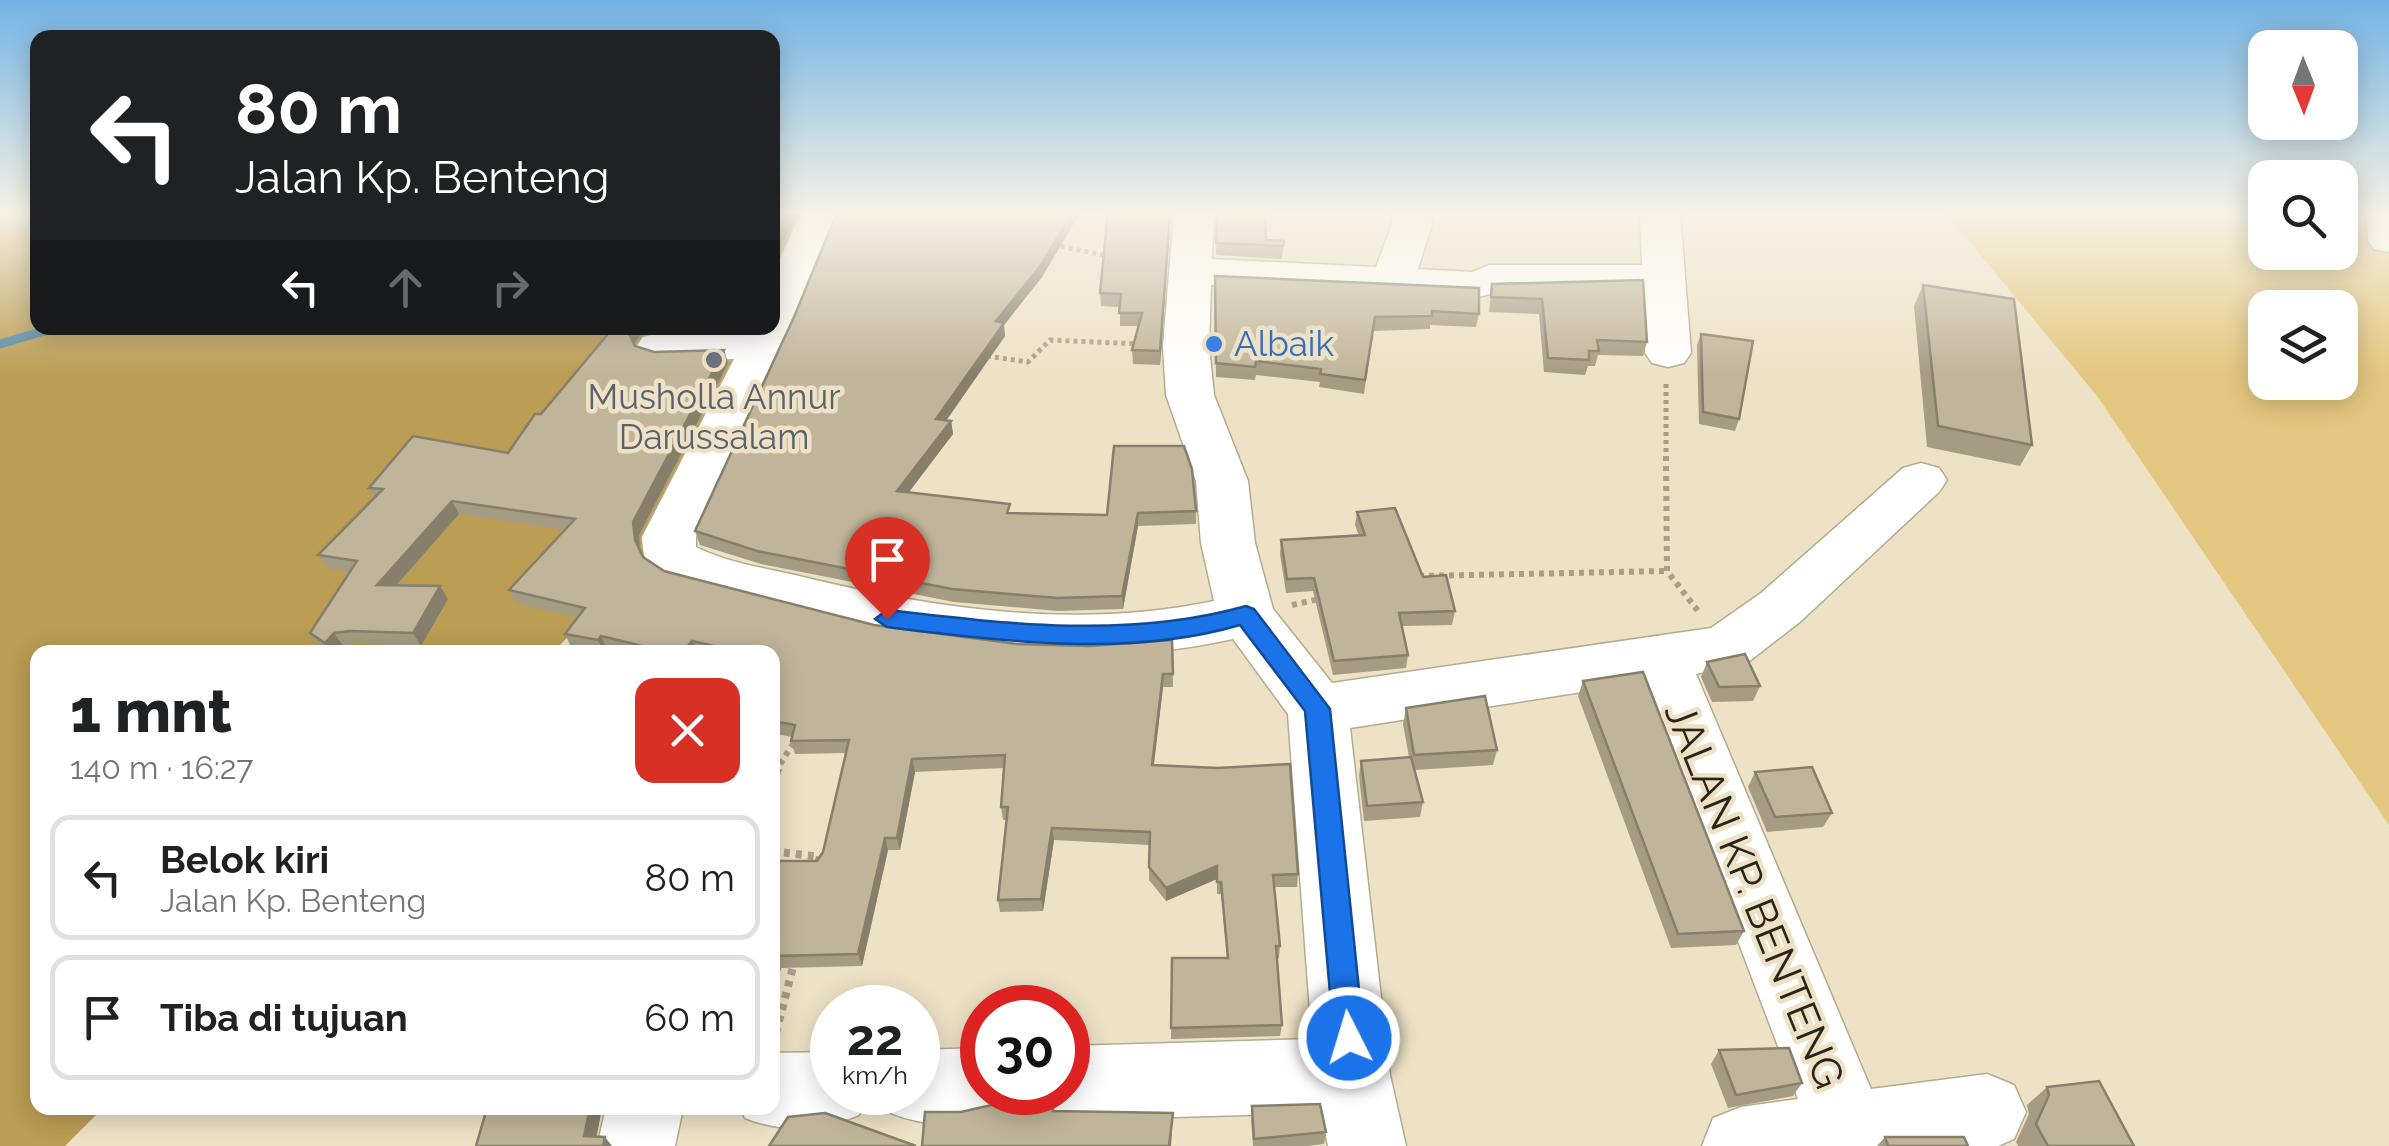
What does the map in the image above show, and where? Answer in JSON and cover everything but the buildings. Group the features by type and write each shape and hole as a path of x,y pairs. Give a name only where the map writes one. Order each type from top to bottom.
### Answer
{"street":[{"path":"780,309 798,266"},
{"path":"1090,1085 1360,1110 1318,709 1246,615 1228,544 1222,481 1190,394 1186,346 1192,266"},
{"path":"1306,266 1393,280 1484,285 1489,278 1662,278"},
{"path":"1393,280 1397,266"},
{"path":"1662,266 1668,353"},
{"path":"659,347 754,335"},
{"path":"769,335 669,537 670,557 689,567 850,612 962,629 1100,634 1193,630 1246,615"},
{"path":"1318,709 1726,648 1781,607 1921,480"},
{"name":"JALAN KP. BENTENG","path":"1660,659 1850,1131"},
{"path":"780,1091 810,1090"},
{"path":"1741,1146 1987,1112"},
{"path":"636,1146 643,1115"}],"path":[{"path":"979,355 1028,362 1050,340 1186,346"},
{"path":"1668,353 1667,571 1726,648"},
{"path":"1399,580 1418,576 1667,571"},
{"path":"1246,615 1322,598"},
{"path":"780,765 807,725"},
{"path":"780,851 820,857 815,876"},
{"path":"780,1017 796,953"}],"shaded area":[{"path":"0,266 30,266 30,335 780,335 780,266 837,266 677,527 560,645 30,645 30,1115 96,1115 65,1146 0,1146"},
{"path":"1990,266 2358,270 2358,266 2389,266 2389,825 2097,396"}],"waterway":[{"path":"0,344 30,335"}],"place":[{"name":"Albaik","path":"1214,344"},
{"name":"Musholla Annur Darussalam","path":"714,360"}],"route":[{"path":"887,619 1030,634 1100,634 1193,630 1246,615 1318,709 1349,1038"}]}
